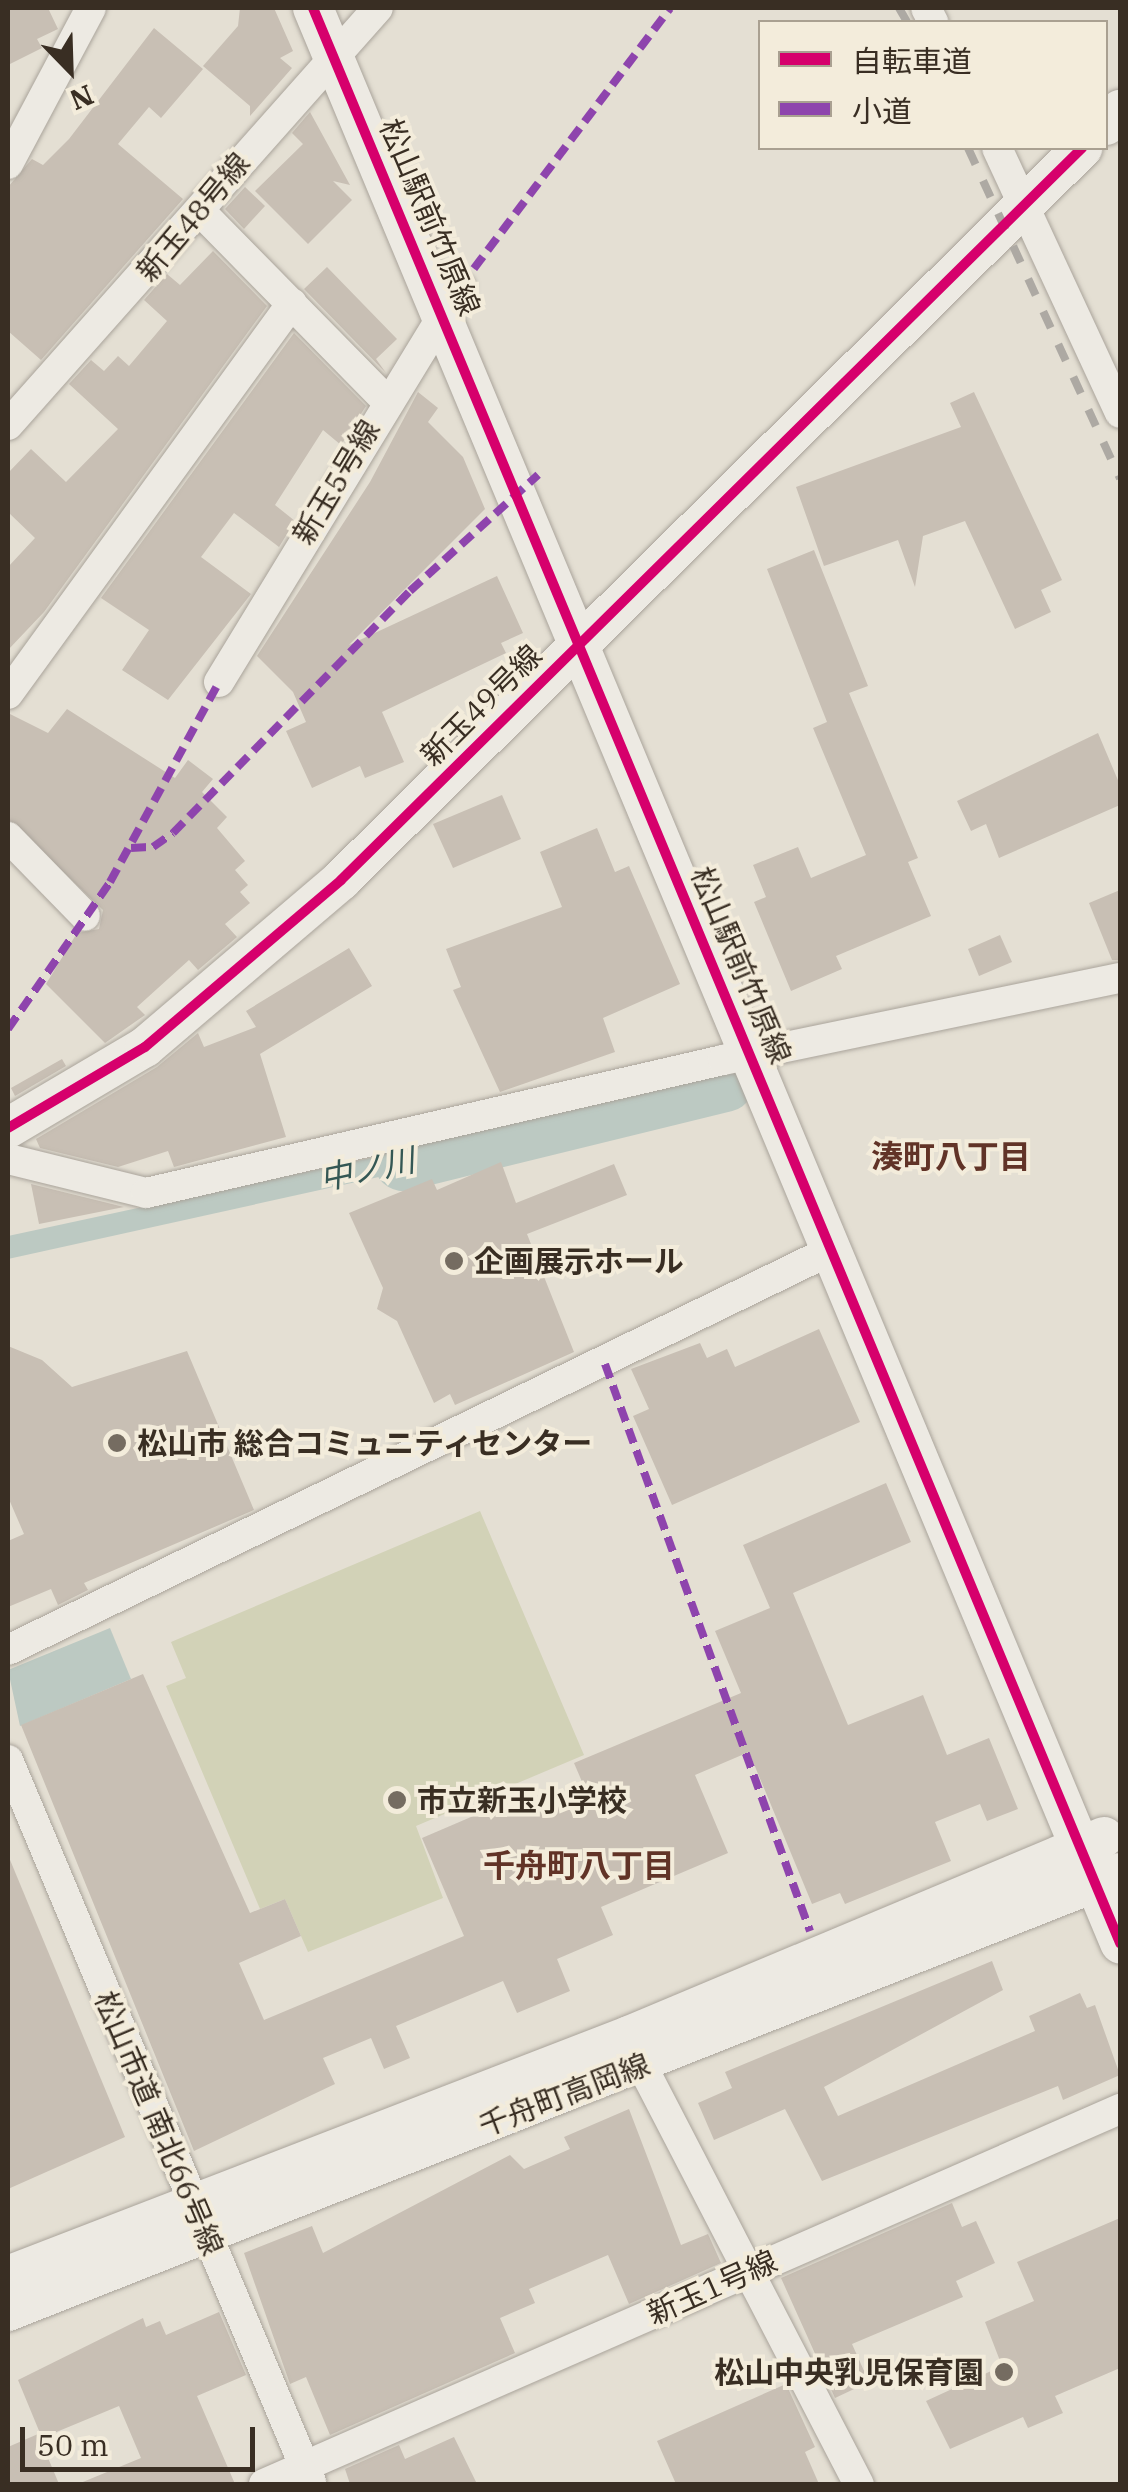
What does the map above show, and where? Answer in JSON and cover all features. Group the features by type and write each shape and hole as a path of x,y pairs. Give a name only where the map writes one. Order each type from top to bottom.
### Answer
{"street":[{"path":"8,164 91,8"},
{"name":"松山駅前竹原線","path":"313,8 353,28 452,299 1104,1864 1120,1943"},
{"name":"新玉48号線","path":"10,419 202,212 353,28"},
{"path":"998,150 1120,413"},
{"name":"新玉49号線","path":"8,1128 145,1047 216,993 591,632 1080,150"},
{"path":"202,212 385,399"},
{"name":"新玉5号線","path":"219,682 385,399 452,299"},
{"path":"8,694 292,303"},
{"path":"8,837 85,916"},
{"path":"8,1159 146,1193 764,1052 1120,978"},
{"path":"8,1650 846,1243"},
{"name":"松山市道 南北66号線","path":"8,1760 308,2476"},
{"name":"千舟町高岡線","path":"8,2276 198,2218 635,2051 1104,1864"},
{"path":"635,2051 746,2272 860,2484"},
{"name":"新玉1号線","path":"264,2484 308,2476 746,2272 1120,2108"},
{"name":"千舟町高岡線","path":"8,2310 198,2218"}],"green space":[{"path":"480,1511 584,1755 416,1826 443,1898 308,1952 285,1899 260,1909 166,1686 186,1678 171,1642"}],"water":[{"path":"721,1074 729,1092 533,1141 528,1124"},
{"path":"477,1135 483,1154 8,1259 8,1236"},
{"path":"110,1628 131,1679 20,1726 8,1670"}],"building":[{"path":"8,8 48,8 58,29 37,39 42,48 8,65"},
{"path":"240,8 274,8 293,51 280,58 292,68 250,116 250,106 203,66 238,26"},
{"path":"154,28 203,69 161,118 149,107 118,144 183,199 41,360 8,331 8,187 32,159 43,165 69,139"},
{"path":"310,112 350,185 333,181 352,200 308,244 255,191 303,144 292,133"},
{"path":"245,187 265,206 244,229 225,209"},
{"path":"213,251 267,306 44,612 8,650 8,567 35,538 8,512 8,473 31,449 66,482 118,429 69,384 91,360 104,371 118,356 129,366 167,321 144,300 167,274 180,285"},
{"path":"327,267 397,339 376,359 386,373 304,289"},
{"path":"294,333 366,406 341,445 323,430 275,505 295,521 279,547 234,513 201,557 251,594 168,700 122,670 149,630 101,598"},
{"path":"418,392 438,408 428,422 463,457 485,509 349,645 497,576 523,633 501,643 506,653 382,712 404,762 365,778 360,766 312,788 286,731 306,722 293,692 257,656 370,482"},
{"path":"974,392 1062,580 1041,590 1051,612 1015,629 965,521 923,536 915,587 898,540 824,566 796,487 961,427 950,403"},
{"path":"814,550 868,686 849,693 918,858 908,862 931,916 836,956 842,969 791,991 754,902 766,897 753,865 798,847 811,878 866,855 813,728 827,722 767,569"},
{"path":"67,709 175,778 188,760 213,779 202,792 227,817 217,828 245,861 235,870 248,885 240,892 250,903 225,924 237,937 198,970 189,960 137,1007 145,1015 105,1043 46,984 77,933 99,929 103,910 8,819 8,713 48,733"},
{"path":"1098,733 1120,785 1120,805 999,858 986,824 971,831 957,801"},
{"path":"502,795 521,839 453,868 433,824"},
{"path":"597,828 615,872 629,866 680,984 603,1018 615,1052 500,1092 453,990 461,987 446,949 562,907 540,852"},
{"path":"1120,890 1120,960 1112,960 1089,903"},
{"path":"1000,935 1012,962 979,976 968,949"},
{"path":"349,948 372,986 260,1054 286,1137 174,1167 168,1151 118,1167 40,1148 36,1139 157,1067 198,1033 204,1047 256,1027 246,1011"},
{"path":"62,1059 66,1066 15,1096 11,1088"},
{"name":"企画展示ホール","path":"501,1162 516,1203 614,1164 627,1195 527,1234 574,1352 455,1405 450,1394 434,1403 397,1321 377,1309 383,1288 349,1213 432,1179 437,1190"},
{"path":"31,1184 124,1207 39,1224"},
{"path":"819,1329 860,1422 672,1505 633,1416 649,1409 631,1369 700,1343 707,1358 727,1349 735,1367"},
{"name":"松山市 総合コミュニティセンター","path":"8,1346 42,1360 72,1387 187,1351 254,1510 84,1583 88,1590 58,1605 51,1589 8,1607 8,1541 24,1534 8,1497"},
{"path":"886,1483 911,1542 793,1593 848,1725 923,1695 947,1755 989,1738 1018,1809 987,1821 980,1804 935,1822 951,1861 845,1904 840,1893 812,1904 749,1752 695,1775 728,1853 601,1907 613,1935 557,1959 570,1991 517,2013 503,1981 396,2026 410,2058 384,2069 371,2038 323,2058 335,2084 194,2151 21,1725 143,1674 250,1913 285,1899 301,1936 239,1963 264,2020 464,1936 422,1838 499,1805 502,1812 536,1797 538,1804 583,1784 574,1763 741,1693 715,1631 770,1608 743,1545"},
{"path":"8,1855 125,2137 8,2189"},
{"path":"992,1961 1003,1990 824,2087 838,2116 1035,2031 1029,2016 1080,1993 1087,2008 1095,2005 1120,2075 1063,2100 1058,2086 822,2181 785,2109 714,2140 698,2103 732,2088 725,2072"},
{"path":"629,2109 681,2245 708,2234 721,2263 629,2304 608,2255 529,2289 535,2303 500,2318 515,2353 330,2435 306,2377 290,2384 244,2253 312,2226 323,2253 510,2155 524,2169 570,2149 564,2137"},
{"path":"952,2203 962,2227 976,2221 995,2263 956,2281 963,2297 852,2344 869,2382 835,2398 781,2278"},
{"path":"1120,2218 1120,2368 1055,2396 1063,2413 1028,2428 1023,2417 950,2449 926,2401 1002,2366 985,2322 1034,2301 1017,2262"},
{"path":"219,2312 246,2375 197,2396 235,2484 78,2484 141,2458 119,2406 42,2438 18,2380 143,2318 146,2327 160,2321 166,2335"},
{"path":"786,2384 815,2447 805,2452 819,2484 676,2484 657,2441"},
{"path":"38,2434 59,2484 8,2484 8,2447"},
{"path":"454,2437 477,2484 350,2484 345,2469 399,2445 405,2459"}],"waterway":[{"name":"中ノ川","path":"403,1162 725,1083"}],"railway":[{"path":"899,8 906,20"},
{"path":"969,150 1120,479"}],"marked path":[{"path":"460,287 670,8"},
{"path":"131,848 153,847 173,833 410,591 538,475"},
{"path":"8,1029 110,882 219,682"},
{"path":"605,1364 810,1931"}],"cycle path":[{"path":"313,8 1120,1943"},
{"path":"8,1128 145,1047 341,880 1080,150"}],"place":[{"name":"企画展示ホール","path":"454,1261"},
{"name":"松山市 総合コミュニティセンター","path":"117,1443"},
{"name":"市立新玉小学校","path":"397,1800"},
{"name":"松山中央乳児保育園","path":"1004,2372"}],"district":[{"name":"湊町八丁目","path":"951,1156"},
{"name":"千舟町八丁目","path":"579,1865"}]}
